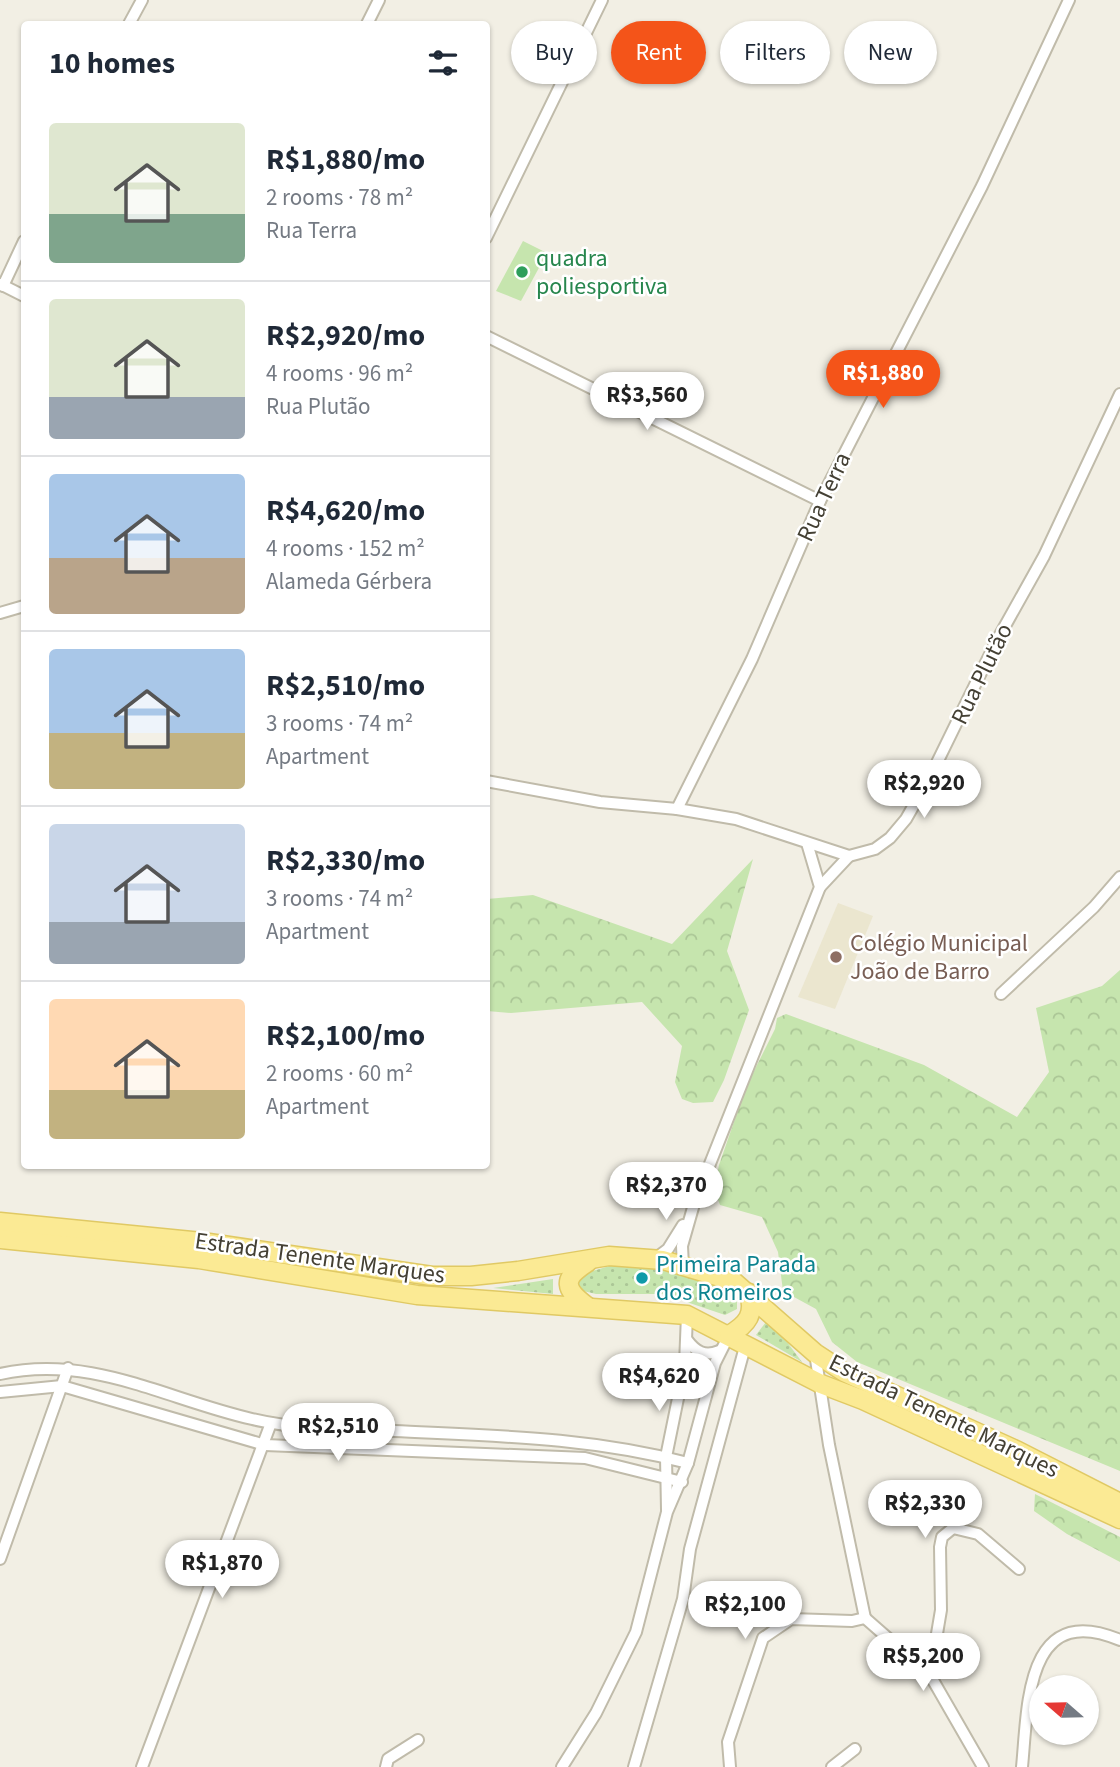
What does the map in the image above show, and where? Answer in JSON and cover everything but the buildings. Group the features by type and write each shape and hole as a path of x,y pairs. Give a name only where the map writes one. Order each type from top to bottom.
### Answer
{"main road":[{"name":"Estrada Tenente Marques","path":"0,1222 202,1242 432,1276 471,1276 625,1255 655,1258 733,1280 815,1353 844,1372 1018,1451 1120,1503"},
{"name":"Estrada Tenente Marques","path":"0,1238 199,1259 417,1295 687,1315 746,1343 821,1384 1080,1498 1120,1520"},
{"path":"588,1307 571,1293 568,1284 570,1276 592,1260"},
{"path":"730,1335 747,1323 751,1314 749,1293"}],"street":[{"path":"131,21 142,0"},
{"path":"368,21 379,0"},
{"path":"490,230 602,0"},
{"name":"Rua Terra","path":"677,809 752,659 820,501 982,186 1069,0"},
{"path":"21,247 2,285 21,294"},
{"path":"490,338 820,501"},
{"name":"Rua Plutão","path":"849,856 875,849 890,838 906,819 1044,556 1120,394"},
{"path":"0,613 21,607"},
{"path":"490,782 600,802 677,809 736,819 849,856 820,887 694,1204 682,1246 683,1266"},
{"path":"807,843 820,887"},
{"path":"1001,994 1094,907 1120,877"},
{"path":"655,1258 673,1243 694,1204"},
{"path":"667,1512 666,1457 687,1340 687,1315"},
{"path":"562,1767 624,1661 646,1600 667,1512 688,1463 719,1351 730,1335"},
{"path":"687,1340 698,1352 712,1354 719,1351"},
{"path":"634,1767 683,1599 690,1549 746,1343"},
{"path":"815,1353 829,1445 864,1618 930,1675 983,1767"},
{"path":"0,1374 34,1368 68,1368 126,1380 196,1405 271,1423 554,1439 605,1444 688,1463"},
{"path":"0,1559 68,1368"},
{"path":"0,1392 62,1386 265,1445 585,1458 682,1482"},
{"path":"142,1767 265,1445 271,1423"},
{"path":"930,1675 941,1610 939,1555 942,1537 953,1528 969,1530 1019,1569"},
{"path":"730,1767 728,1742 763,1639 791,1619 852,1621 864,1618"},
{"path":"1023,1767 1031,1679 1044,1652 1060,1637 1085,1631 1100,1632 1120,1640"},
{"path":"386,1767 388,1759 418,1740"},
{"path":"832,1767 855,1749"}],"shaded area":[{"name":"Colégio Municipal João de Barro","path":"838,903 873,916 835,1009 798,997"}],"green space":[{"name":"quadra poliesportiva","path":"523,241 547,253 521,301 496,291"},
{"path":"753,859 727,951 749,1010 724,1080 713,1102 693,1103 682,1099 675,1082 682,1046 642,1002 511,1013 490,1011 490,899 533,895 672,944"},
{"path":"1120,970 1120,1471 857,1362 832,1342 816,1309 783,1291 778,1252 762,1217 720,1205 714,1189 719,1165 746,1087 775,1029 777,1018 786,1014 924,1065 1017,1117 1049,1072 1036,1008 1102,986"},
{"path":"613,1265 649,1266 730,1290 737,1298 737,1309 725,1315 663,1294 596,1294 579,1290 576,1278 579,1275"},
{"path":"553,1279 553,1294 493,1288"},
{"path":"769,1318 802,1362 756,1335"},
{"path":"1035,1494 1120,1537 1120,1562 1067,1534 1034,1511"}],"place":[{"name":"quadra poliesportiva","path":"522,272"},
{"name":"Colégio Municipal João de Barro","path":"836,957"},
{"name":"Primeira Parada dos Romeiros","path":"642,1278"}]}
